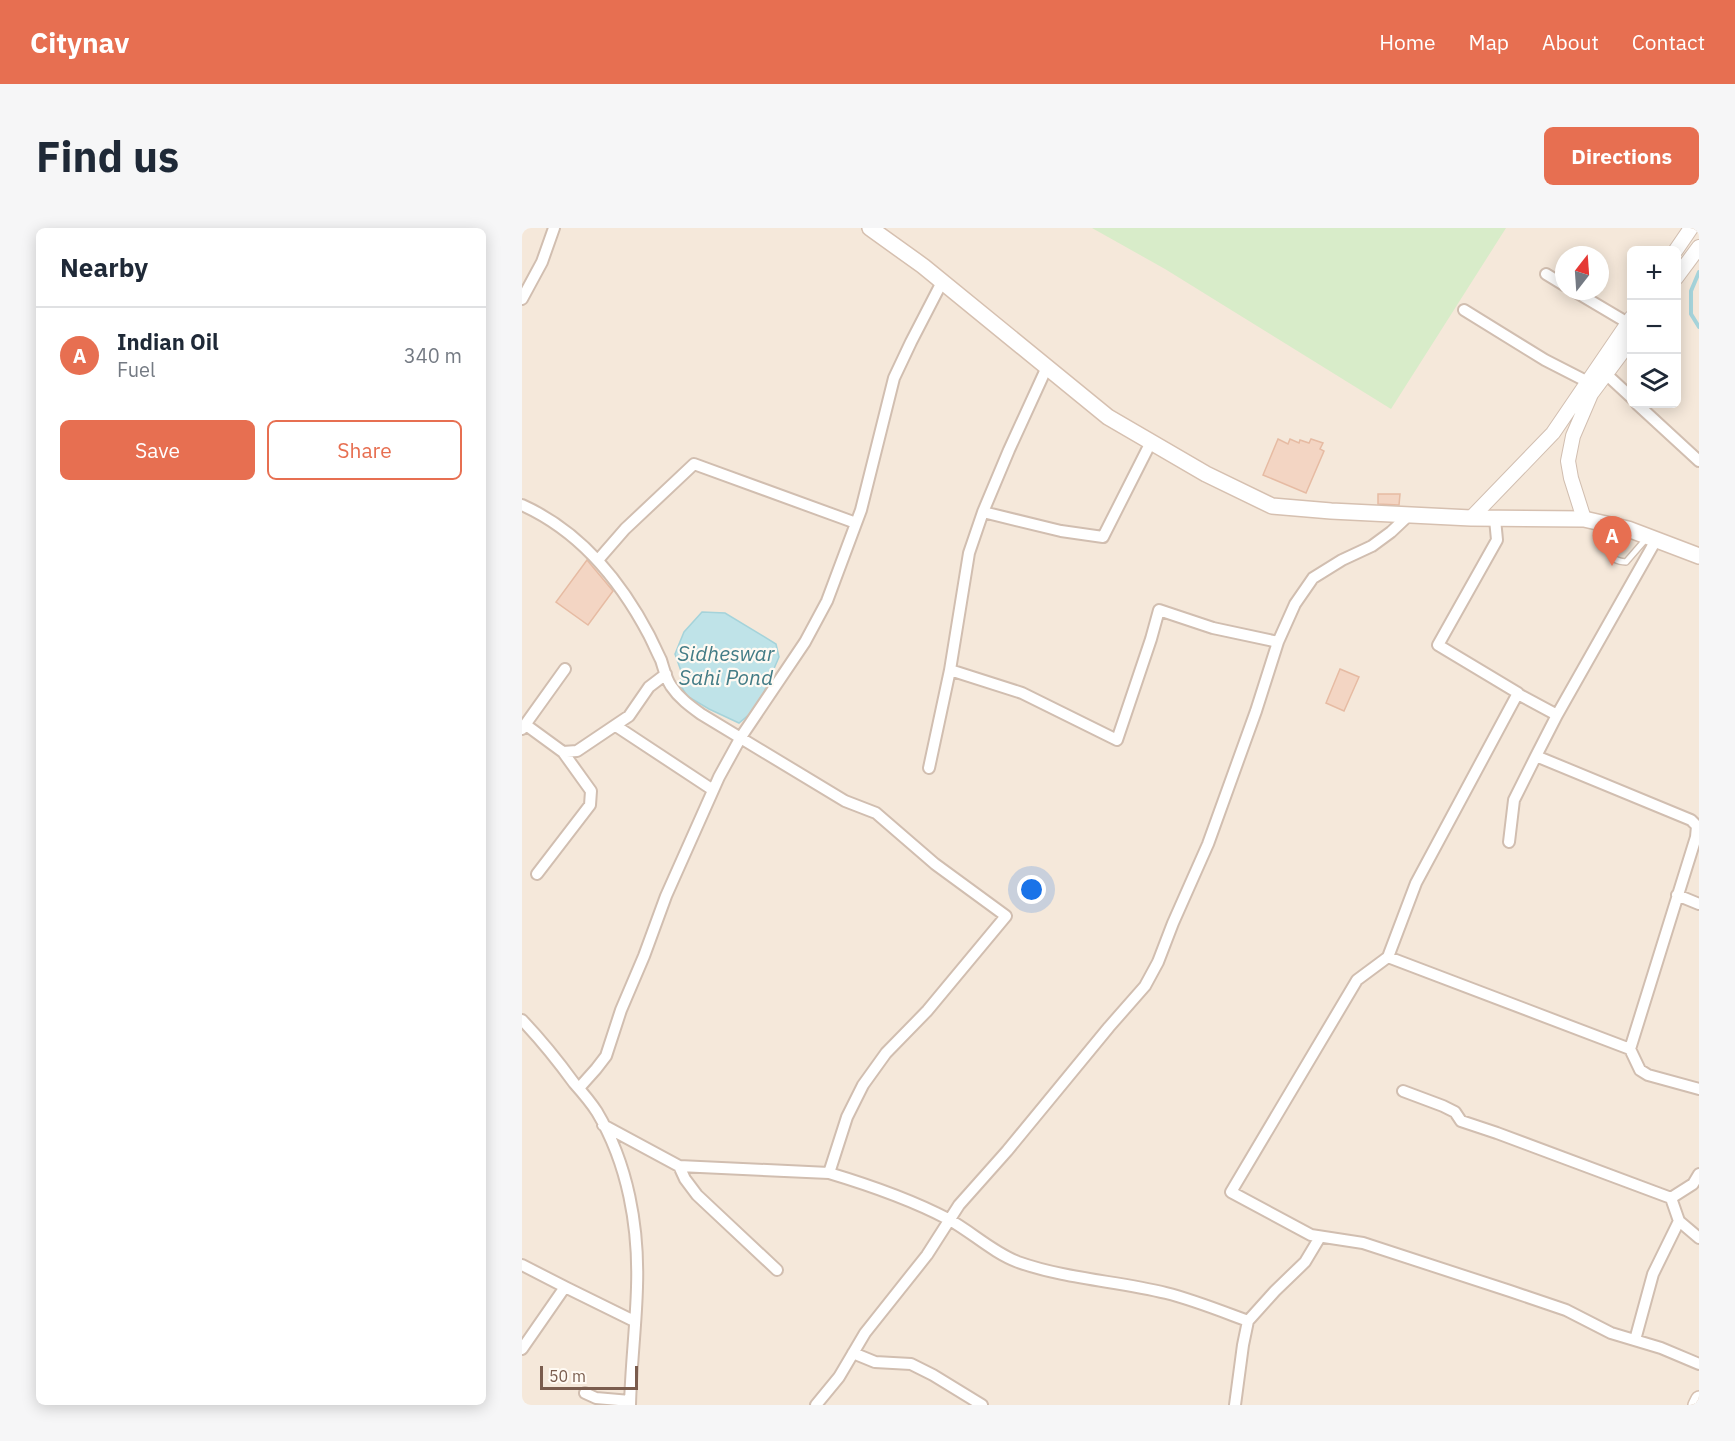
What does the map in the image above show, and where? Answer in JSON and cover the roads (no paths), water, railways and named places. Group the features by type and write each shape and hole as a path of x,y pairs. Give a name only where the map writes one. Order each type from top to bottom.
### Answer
{"main road":[{"path":"870,228 923,266 1108,417 1206,474 1272,506 1331,512 1470,518 1584,519 1628,529 1699,556"},
{"path":"1696,1405 1699,1399"}],"street":[{"path":"522,299 542,262 554,228"},
{"path":"1679,246 1691,228"},
{"path":"1681,272 1699,247"},
{"path":"1546,274 1555,280"},
{"path":"579,1088 606,1056 621,1010 666,896 713,790 741,737 805,642 827,602 861,510 894,378 942,282"},
{"path":"1591,300 1627,318"},
{"path":"1464,310 1545,360 1588,382"},
{"path":"1470,518 1553,433 1627,324"},
{"path":"1584,519 1568,461 1573,436 1592,394 1627,346"},
{"path":"929,768 950,670 969,553 983,512 1047,367"},
{"path":"1606,374 1627,393"},
{"path":"1641,408 1699,461"},
{"path":"983,512 1061,531 1103,537 1151,442"},
{"path":"598,560 625,529 694,464 856,523"},
{"path":"522,505 551,520 574,538 598,560 618,584 648,633 670,684 681,699 845,801 876,813 935,864 1006,916 927,1011 886,1053 863,1085 847,1117 829,1173"},
{"path":"816,1405 838,1377 865,1333 927,1254 959,1205 1145,986 1158,962 1208,844 1256,711 1278,642 1295,604 1313,578 1342,560 1372,546 1392,532 1409,515"},
{"path":"1495,519 1497,540 1438,645 1557,715"},
{"path":"1509,843 1514,800 1652,538"},
{"path":"950,670 1022,693 1117,740 1160,610 1213,628 1278,642"},
{"path":"537,874 590,806 591,791 563,752 524,727 565,669"},
{"path":"563,752 577,751 616,726 629,716 649,687 666,674"},
{"path":"1518,694 1416,883 1388,957 1357,980 1231,1192 1311,1235 1363,1243 1510,1291 1566,1310 1611,1333 1661,1348 1699,1364"},
{"path":"616,726 713,790"},
{"path":"1536,756 1691,820 1697,826 1696,837 1630,1049 1640,1070 1648,1075 1699,1089"},
{"path":"1677,895 1699,904"},
{"path":"1388,957 1630,1049"},
{"path":"522,1020 596,1110 611,1140 631,1204 637,1256 630,1403 596,1398 585,1393"},
{"path":"1403,1091 1455,1112 1461,1121 1671,1198"},
{"path":"603,1125 679,1166 829,1173 867,1184 950,1220 992,1250 1017,1261 1050,1272 1166,1293 1212,1307 1248,1322"},
{"path":"679,1166 697,1195 777,1270"},
{"path":"1671,1198 1693,1184 1699,1173"},
{"path":"1671,1198 1679,1221 1699,1238"},
{"path":"1635,1340 1653,1274 1679,1221"},
{"path":"1235,1405 1248,1322 1305,1262 1320,1237"},
{"path":"522,1265 634,1321"},
{"path":"522,1349 565,1287"},
{"path":"853,1353 875,1362 911,1364 982,1405"}],"lane":[{"path":"1612,526 1610,557 1621,562 1630,560 1652,538"}],"water":[{"name":"Sidheswar Sahi Pond","path":"702,612 725,613 776,644 779,657 761,699 752,712 739,723 687,696 681,686 681,671 675,654 684,632"}],"waterway":[{"path":"1699,272 1691,291 1691,314 1699,327"}],"place":[{"name":"Indian Oil","path":"1612,566"}]}
